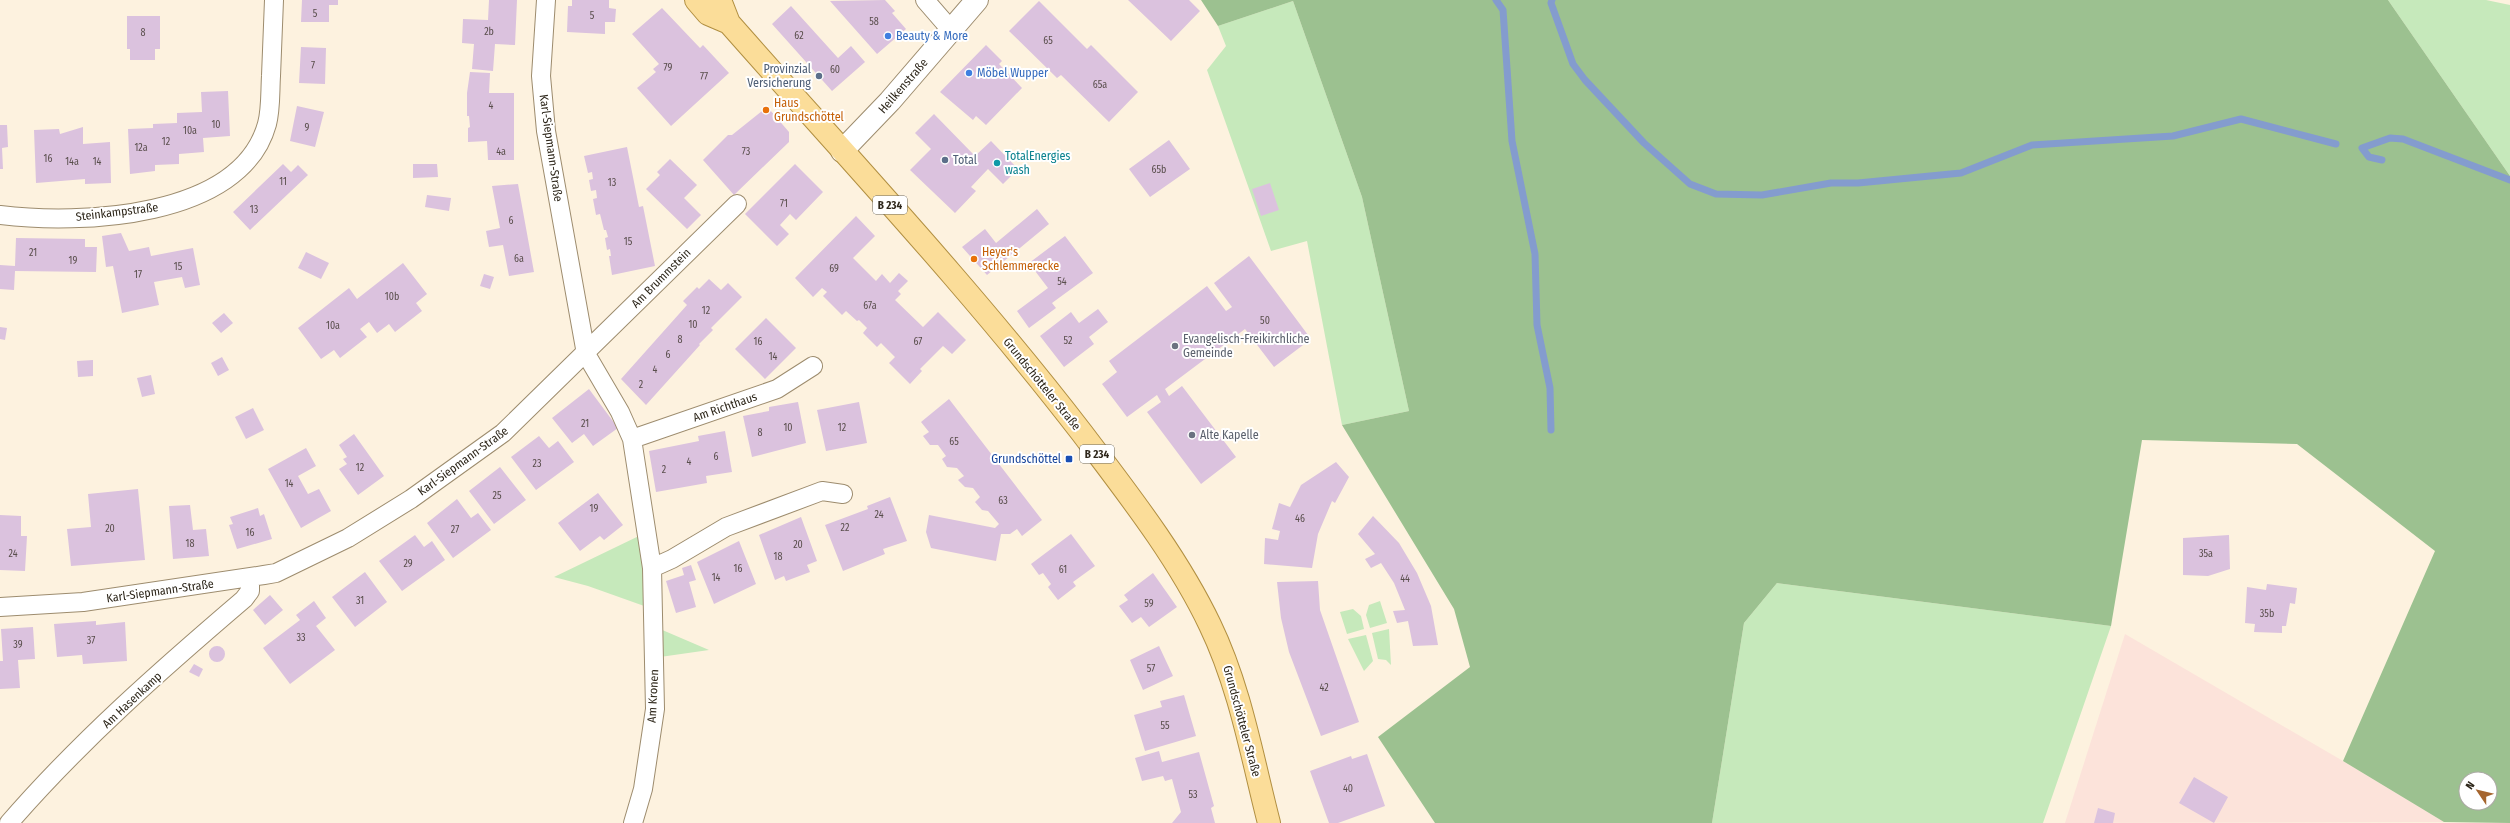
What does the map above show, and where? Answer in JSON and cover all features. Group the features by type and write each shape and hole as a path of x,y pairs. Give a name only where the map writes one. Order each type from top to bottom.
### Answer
{"main road":[{"name":"Grundschötteler Straße","path":"696,0 708,14 729,23"},
{"name":"Grundschötteler Straße","path":"720,0 729,23 980,307 1050,391 1117,480 1171,558 1210,625 1232,678 1269,823"}],"street":[{"name":"Steinkampstraße","path":"0,215 84,219 150,210 195,197 214,187 231,175 247,161 258,145 267,124 274,0"},
{"name":"Karl-Siepmann-Straße","path":"0,607 83,602 276,573 348,538 411,499 503,433 586,354 546,131 541,76 546,0"},
{"path":"925,0 951,30"},
{"name":"Heilkenstraße","path":"842,151 890,101 977,0"},
{"name":"Am Brummstein","path":"586,354 737,204"},
{"name":"Am Kronen","path":"586,354 620,412 632,439 652,568 654,708 643,789 633,823"},
{"name":"Am Richthaus","path":"632,439 777,389 813,366"},
{"path":"652,568 672,559 733,524 822,491 843,494"},
{"name":"Am Hasenkamp","path":"9,823 78,749 190,645 244,599 250,591 250,578"}],"shaded area":[{"path":"2125,634 2343,761 2444,822 2065,823"}],"green space":[{"path":"1201,0 2388,0 2510,176 2510,823 2444,822 2343,761 2435,551 2297,444 2142,440 2111,626 1777,583 1744,623 1712,823 1435,823 1378,737 1470,667 1454,609 1342,425 1409,411 1362,197 1293,1 1218,26"},
{"path":"2388,0 2486,0 2510,5 2510,176"},
{"path":"1293,1 1362,197 1409,411 1342,425 1307,241 1271,251 1207,70 1226,46 1218,26"},
{"path":"643,534 647,607 588,586 554,577"},
{"path":"1777,583 2111,626 2043,823 1712,823 1744,623"},
{"path":"1380,601 1387,623 1370,628 1366,615 1369,605"},
{"path":"1353,609 1361,616 1364,629 1347,634 1340,612"},
{"path":"660,629 709,650 660,657"},
{"path":"1389,629 1391,665 1386,660 1378,659 1372,633"},
{"path":"1366,635 1373,661 1364,671 1348,639"}],"building":[{"path":"302,0 338,0 338,5 329,5 329,22 301,22"},
{"path":"489,0 517,0 515,45 495,44 493,71 472,69 474,44 462,43 463,19 488,20"},
{"path":"572,0 609,0 609,8 616,9 615,22 605,22 605,34 567,32 568,6 572,6"},
{"path":"885,0 895,11 892,13 906,29 877,54 830,1"},
{"path":"1128,0 1189,0 1200,11 1171,41"},
{"path":"1039,1 1087,49 1091,45 1138,92 1109,122 1061,75 1057,78 1009,31"},
{"path":"791,6 838,58 851,46 865,62 832,91 772,24"},
{"path":"662,8 700,48 703,45 729,73 671,126 637,88 656,72 653,69 659,64 632,34"},
{"path":"127,16 160,16 160,49 155,49 155,60 130,60 130,49 127,49"},
{"path":"986,45 1002,61 999,64 1022,88 986,125 976,116 973,120 940,92"},
{"path":"301,47 326,48 325,84 299,83"},
{"path":"470,72 490,73 489,93 514,93 514,160 488,160 487,141 468,142 468,128 470,127 469,116 467,116 467,93"},
{"path":"228,91 230,136 203,138 204,152 179,154 179,164 155,165 155,171 130,174 128,129 153,128 153,124 177,123 177,113 202,112 201,92"},
{"path":"297,106 324,112 315,147 290,141"},
{"path":"770,110 789,132 789,142 734,195 703,160 728,135 732,135 762,111"},
{"path":"934,114 975,156 991,141 1018,169 1003,184 988,169 971,187 976,191 955,213 910,170 931,149 915,133"},
{"path":"0,125 7,125 8,147 2,148 3,169 0,169"},
{"path":"83,127 83,144 110,142 111,183 85,184 85,179 36,183 34,130 59,129 60,134"},
{"path":"1169,140 1190,169 1150,197 1129,169"},
{"path":"627,147 639,207 643,206 655,266 612,275 609,256 611,256 610,249 607,250 605,238 608,237 606,230 604,230 600,214 596,215 593,199 597,198 596,190 591,191 589,180 593,179 592,172 588,173 584,156"},
{"path":"670,159 697,185 684,198 701,215 687,229 646,189 660,175 657,172"},
{"path":"283,164 291,172 298,165 308,175 250,230 233,212"},
{"path":"413,164 437,164 438,177 413,178"},
{"path":"795,164 823,192 796,220 790,214 780,225 789,234 777,246 745,214"},
{"path":"1270,183 1279,210 1261,216 1252,189"},
{"path":"518,184 534,272 509,276 503,245 489,247 486,231 500,228 492,186"},
{"path":"427,195 451,198 449,211 425,207"},
{"path":"1037,209 1049,224 987,275 962,247 985,229 996,243"},
{"path":"856,216 875,236 853,258 876,281 882,274 890,283 899,273 908,281 898,291 901,294 895,300 923,327 938,312 966,340 952,354 943,346 920,369 922,371 910,384 889,363 895,357 881,343 877,347 863,333 867,328 859,320 857,321 846,311 842,315 823,296 827,292 822,288 813,297 795,278"},
{"path":"121,233 129,251 149,247 151,256 193,248 200,285 185,288 182,277 154,282 159,305 122,313 113,266 106,267 102,236"},
{"path":"1065,236 1093,273 1052,303 1056,308 1029,328 1017,311 1048,288 1029,263"},
{"path":"16,238 85,239 85,247 97,247 96,272 15,271 14,290 0,289 0,265 15,266"},
{"path":"306,252 329,263 321,279 298,268"},
{"path":"1249,256 1311,339 1274,367 1245,329 1165,389 1169,396 1182,386 1236,457 1201,484 1147,412 1161,402 1157,395 1127,417 1102,384 1117,372 1109,361 1207,286 1226,311 1232,307 1214,283"},
{"path":"403,263 427,294 416,303 422,311 395,332 389,324 377,333 369,322 360,329 367,337 340,358 334,350 321,359 298,328 349,288 357,299"},
{"path":"484,274 494,277 490,289 480,286"},
{"path":"709,279 721,290 728,283 742,297 711,328 713,330 646,405 621,379 687,305 683,301 697,287 699,289"},
{"path":"1098,309 1108,322 1089,337 1094,344 1064,367 1040,336 1071,312 1079,323"},
{"path":"224,313 233,323 221,333 212,323"},
{"path":"766,318 796,348 765,379 735,349"},
{"path":"0,327 7,328 5,340 0,339"},
{"path":"222,357 229,370 218,376 211,363"},
{"path":"93,360 93,376 78,377 77,361"},
{"path":"151,375 155,394 142,397 137,378"},
{"path":"589,389 618,428 593,446 584,434 572,443 552,418"},
{"path":"949,399 1042,520 1022,536 1017,529 1010,534 1001,534 996,561 931,548 926,532 929,515 995,528 999,524 988,511 982,510 975,502 980,497 973,488 965,487 958,480 964,476 957,468 947,467 942,459 946,456 938,445 930,445 923,436 929,432 921,422"},
{"path":"798,402 806,443 752,457 743,416 769,411 769,407"},
{"path":"859,402 867,443 826,451 817,410"},
{"path":"253,408 264,430 246,439 235,417"},
{"path":"725,431 732,472 706,476 707,483 656,492 649,451 699,441 698,436"},
{"path":"354,434 384,476 358,495 339,469 347,464 343,459 347,457 339,445"},
{"path":"539,436 549,448 558,441 574,462 536,490 511,457"},
{"path":"306,448 316,466 298,476 308,494 319,489 331,511 301,528 268,469"},
{"path":"1336,462 1349,477 1335,503 1332,501 1318,534 1312,568 1264,564 1265,538 1278,540 1280,531 1272,529 1279,503 1290,507 1301,485"},
{"path":"500,467 526,500 494,524 469,491"},
{"path":"138,489 145,560 71,566 67,529 91,527 88,494"},
{"path":"598,493 623,525 604,540 600,536 580,551 558,523"},
{"path":"890,497 907,541 883,549 885,554 843,571 825,525 868,509 867,506"},
{"path":"457,499 471,518 478,513 491,530 453,558 427,523"},
{"path":"190,505 193,530 206,529 209,556 173,559 169,506"},
{"path":"258,508 260,516 264,514 272,539 237,549 229,525 233,524 230,517"},
{"path":"0,515 21,516 21,536 27,536 25,571 0,570"},
{"path":"1373,516 1399,543 1417,573 1431,606 1438,645 1413,646 1408,621 1397,623 1393,611 1405,610 1394,583 1381,563 1371,568 1365,559 1375,554 1358,534"},
{"path":"801,517 817,561 807,565 810,572 786,581 784,576 775,580 759,535"},
{"path":"1071,534 1095,566 1073,582 1076,586 1058,600 1048,587 1051,584 1043,573 1039,575 1031,564"},
{"path":"415,535 424,547 432,541 445,560 402,591 379,561"},
{"path":"2229,535 2230,569 2208,576 2183,575 2183,538"},
{"path":"739,541 756,584 714,604 697,562"},
{"path":"691,565 696,580 689,582 696,607 676,613 666,581 684,575 682,568"},
{"path":"365,572 387,602 355,627 332,597"},
{"path":"1153,573 1177,607 1149,627 1141,617 1132,623 1119,606 1128,600 1124,595"},
{"path":"1318,581 1320,610 1359,722 1321,736 1289,652 1281,618 1277,582"},
{"path":"2267,584 2297,588 2295,604 2290,603 2286,626 2282,626 2282,633 2254,632 2255,624 2245,623 2247,587 2266,590"},
{"path":"270,595 283,610 265,625 253,610"},
{"path":"314,601 326,618 316,626 335,650 290,684 263,648 300,620 296,615"},
{"path":"96,621 96,625 125,622 127,661 83,664 82,655 57,657 54,624"},
{"path":"33,627 35,659 18,660 20,688 0,689 0,661 3,661 1,629"},
{"path":"217,646 223,648 225,654 223,660 217,662 211,660 209,654 211,648"},
{"path":"1159,646 1173,676 1143,690 1130,660"},
{"path":"194,664 203,669 199,677 189,672"},
{"path":"1184,695 1196,736 1145,751 1134,715 1162,707 1160,701"},
{"path":"1159,751 1162,762 1199,752 1214,806 1211,808 1215,823 1172,823 1181,812 1172,779 1165,781 1163,776 1142,781 1135,758"},
{"path":"1367,754 1385,806 1338,823 1329,823 1310,771 1351,756 1352,759"},
{"path":"2194,777 2228,797 2214,823 2179,803"},
{"path":"2098,808 2115,813 2113,823 2094,823"}],"waterway":[{"path":"1496,0 1503,10 1512,141 1535,254 1537,325 1550,388 1551,430"},
{"path":"1552,0 1551,3 1573,64 1585,80 1644,143 1690,184 1716,194 1762,195 1831,183 1858,183 1961,173 2032,145 2173,136 2241,119 2336,144"},
{"path":"2382,160 2369,157 2362,148 2390,138 2403,139 2510,180"}],"place":[{"name":"Beauty & More","path":"888,36"},
{"name":"Möbel Wupper","path":"969,73"},
{"name":"Provinzial Versicherung","path":"819,76"},
{"name":"Haus Grundschöttel","path":"766,110"},
{"name":"Total","path":"945,160"},
{"name":"TotalEnergies wash","path":"997,163"},
{"name":"Heyer's Schlemmerecke","path":"974,259"},
{"name":"Evangelisch-Freikirchliche Gemeinde","path":"1175,346"},
{"name":"Alte Kapelle","path":"1192,435"},
{"name":"Grundschöttel","path":"1069,459"}]}
